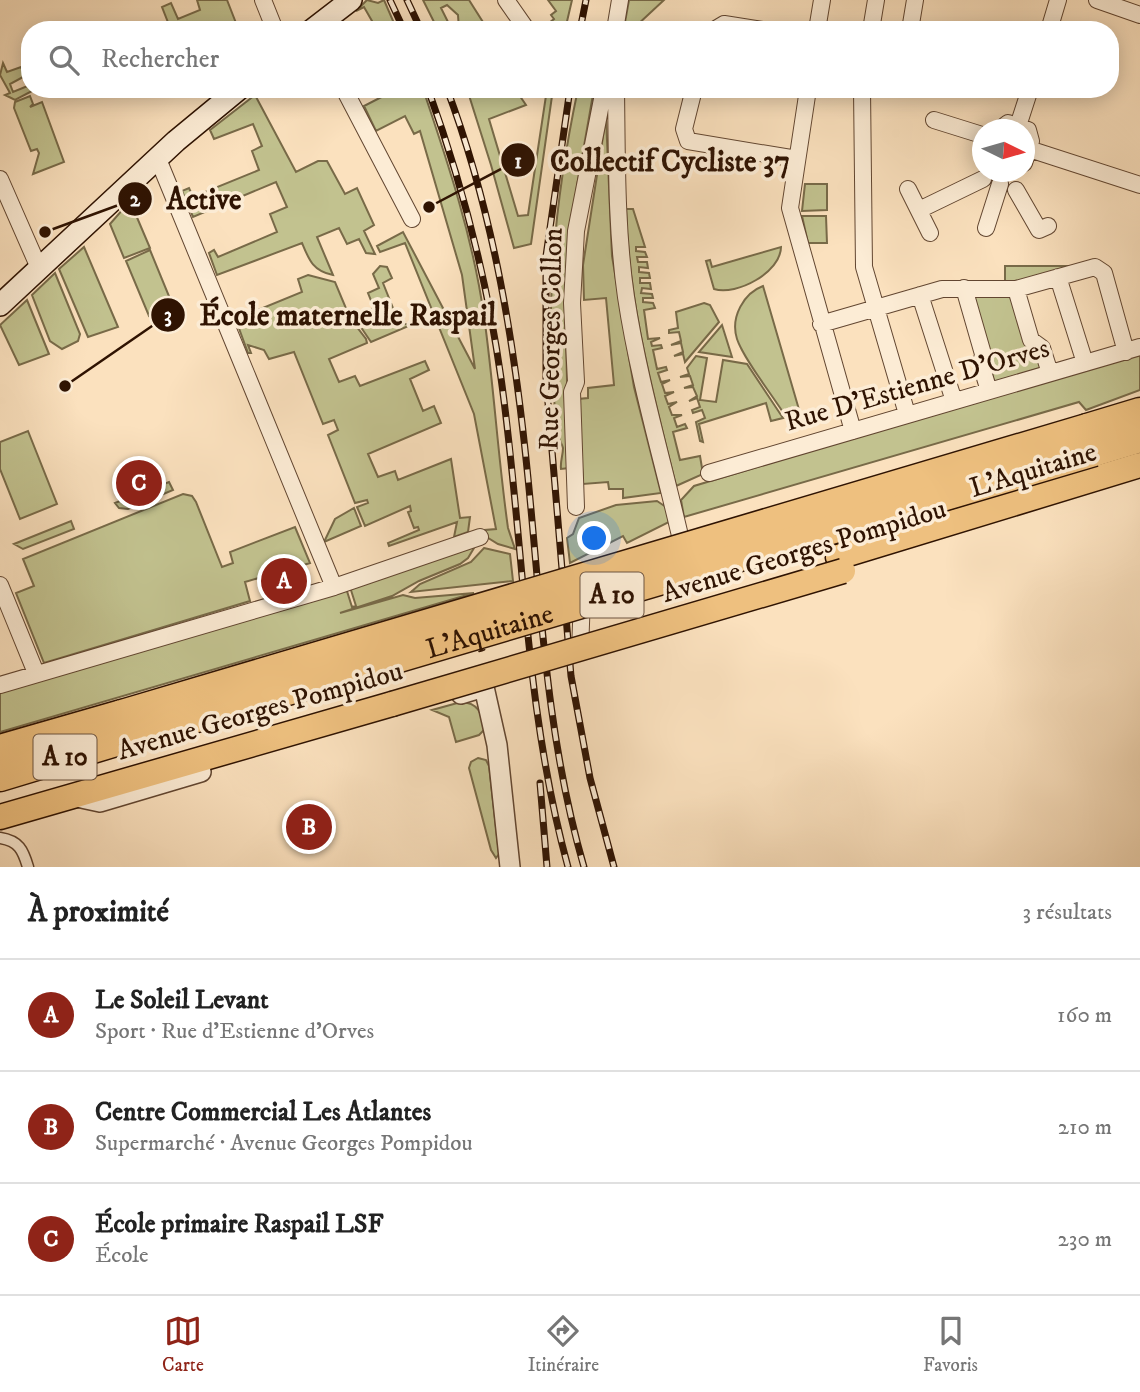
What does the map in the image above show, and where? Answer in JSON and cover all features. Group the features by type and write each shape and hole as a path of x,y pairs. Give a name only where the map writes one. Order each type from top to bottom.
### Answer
{"highway":[{"name":"L'Aquitaine","path":"0,776 126,726 1091,440 1140,412"},
{"name":"L'Aquitaine","path":"1091,440 1140,438"},
{"name":"L'Aquitaine","path":"0,749 126,726"}],"main road":[{"path":"324,21 351,0"},
{"path":"0,305 158,159 229,98"},
{"path":"1024,458 1035,461 1066,487"},
{"name":"Avenue Georges Pompidou","path":"841,564 1066,487 1140,465"},
{"name":"Avenue Georges Pompidou","path":"0,817 390,697 841,564 1140,480"},
{"name":"Avenue Georges Pompidou","path":"0,805 390,697"}],"street":[{"path":"263,0 271,21"},
{"path":"506,0 521,21"},
{"path":"616,21 620,0"},
{"path":"818,21 822,0"},
{"path":"872,21 876,0"},
{"path":"912,21 915,0"},
{"path":"1052,21 1058,0"},
{"path":"1097,0 1140,15"},
{"path":"349,98 412,219"},
{"name":"Rue Georges Collon","path":"576,507 572,392 576,382 572,303 576,231 602,98"},
{"path":"616,98 618,208 626,295 640,370 685,555"},
{"path":"692,98 684,129 688,141 797,159"},
{"path":"807,98 789,208 853,431"},
{"path":"862,98 864,267 907,414"},
{"path":"1020,119 1027,98"},
{"path":"934,120 972,132"},
{"path":"1035,158 1140,185"},
{"path":"158,159 334,587"},
{"path":"0,179 39,268"},
{"path":"919,210 972,182"},
{"path":"997,182 1016,190 1040,230"},
{"path":"1016,190 1019,182"},
{"path":"986,228 1000,184"},
{"path":"908,190 930,233"},
{"path":"821,324 943,289 1016,289 1092,267 1104,273 1133,350"},
{"path":"1058,277 1085,363"},
{"path":"964,288 983,354 981,365 989,391"},
{"path":"1016,289 1031,340 1042,348 1050,373"},
{"path":"920,295 954,401"},
{"name":"Rue D'Estienne D'Orves","path":"709,473 1133,350"},
{"path":"570,654 580,651 584,593 597,583 685,555 1024,458"},
{"path":"0,685 334,587 480,537"},
{"path":"0,585 36,673"},
{"path":"71,796 100,802 484,687 492,678 519,669"},
{"path":"484,687 495,734 510,867"},
{"path":"0,838 14,841 23,849 28,867"}],"green space":[{"path":"197,0 227,0 235,21 167,21 162,7 171,3 178,19 200,10"},
{"path":"367,0 378,3 384,0 393,21 372,21 364,7 356,11"},
{"path":"423,0 469,0 482,21 458,21 458,15 447,5 441,8 448,21 434,21"},
{"path":"548,0 572,0 567,21 552,21 554,19 551,15 556,11"},
{"path":"629,0 664,0 641,21 625,21"},
{"path":"3,63 7,72 21,67 21,78 10,84 13,92 21,89 21,97 15,100 5,95 10,93 0,75"},
{"path":"31,98 33,104 30,107 42,102 64,162 33,174 39,153 37,149 31,151 14,108 15,102"},
{"path":"251,98 257,98 296,172 318,161 327,161 345,194 357,188 374,225 364,231 375,254 366,253 359,239 347,244 339,228 317,237 333,275 321,271 313,264 302,243 217,275 209,253 214,250 218,257 277,232 270,214 287,207 276,182 193,217 182,191 189,188 193,197 259,170 252,151 262,146 253,124 214,139 210,130"},
{"path":"380,98 426,98 466,229 479,287 491,369 508,528 515,549 498,544 485,536 485,530 496,529 474,414 405,243 380,252 377,246 403,232 475,369 462,275 420,131 414,134 405,116 376,131 364,106"},
{"path":"470,98 521,98 526,105 489,119 518,216 528,215 546,98 552,98 531,244 514,248"},
{"path":"576,98 592,98 577,186 565,294 569,468 561,469 563,448 558,436 553,391 551,304 557,217"},
{"path":"606,117 612,256 634,387 661,493 623,498 623,489 609,489 608,482 583,484 578,399 588,398 588,388 614,385 606,298 584,300 583,265"},
{"path":"805,184 827,184 827,210 802,211"},
{"path":"130,201 150,248 124,258 110,224"},
{"path":"626,209 633,209 645,247 636,247 636,251 645,252 647,257 637,257 638,262 647,262 648,268 639,267 639,272 649,273 650,278 640,278 640,283 650,283 651,289 642,288 641,293 652,294 653,298 643,298 643,302 653,303 655,308 644,310 648,339 660,338 651,342 652,346 661,345 662,348 653,350 657,369 666,367 667,370 658,373 661,382 670,380 662,384 665,393 674,392 665,396 668,404 677,402 669,407 672,415 682,415 674,418 677,427 685,424 687,428 673,432 680,460 700,456 703,474 676,486 637,314"},
{"path":"802,216 826,216 827,243 808,243"},
{"path":"84,247 118,327 88,337 59,269"},
{"path":"781,247 774,265 756,280 734,289 714,289 706,261 710,260 712,267"},
{"path":"150,250 173,306 149,316 126,261"},
{"path":"380,266 387,267 392,278 383,283 399,323 411,325 371,342 354,317 374,308 368,293 379,288 373,274"},
{"path":"1005,266 1076,266 1025,281 1005,282"},
{"path":"55,273 80,334 78,341 62,349 50,341 32,295"},
{"path":"308,275 335,282 350,318 366,339 367,343 329,359 339,382 355,376 360,386 425,361 429,370 410,379 423,411 434,406 441,423 368,454 378,477 395,471 398,480 451,459 460,518 470,517 468,532 454,537 457,522 389,546 388,543 419,530 418,527 414,528 408,512 411,511 410,506 365,526 357,507 368,503 367,500 355,503 328,435 338,430 334,420 323,424 294,352 269,359 264,350 248,345 251,353 248,353 233,312 236,319 302,292 298,279"},
{"path":"763,286 800,413 786,417 746,357 735,331 740,307 750,294"},
{"path":"1009,294 1041,368 994,382 973,296"},
{"path":"27,300 49,354 19,365 0,325"},
{"path":"704,303 710,305 719,322 685,362 683,354 674,356 683,352 681,343 671,345 681,341 679,332 669,333 669,330 678,328 676,312"},
{"path":"722,325 732,357 699,352"},
{"path":"1140,352 1140,390 1086,410 1079,402 684,517 681,500 694,486"},
{"path":"696,356 707,358 700,400 716,402 723,360 747,364 783,418 771,421 766,403 699,424 703,442 700,441 696,422 705,418 702,410 693,413 692,410 700,407 697,398 689,401 697,396 693,387 684,388 693,385 690,376 680,377 689,374 687,368"},
{"path":"28,431 57,504 20,519 0,469 0,442"},
{"path":"169,482 173,490 128,509 119,508 115,503"},
{"path":"183,494 192,496 196,502 222,567 233,563 230,552 295,527 310,563 245,582 250,601 44,663 16,593 34,586 23,559"},
{"path":"657,501 666,507 669,522 627,543 623,536 570,563 567,538 573,534 579,518 616,505"},
{"path":"354,508 361,526 324,542 335,519"},
{"path":"71,521 74,529 23,549 14,544"},
{"path":"477,543 468,558 460,564 392,596 340,613 403,595 415,598 474,593 0,732 0,692 346,588 352,607 356,606 350,587"},
{"path":"484,548 510,554 513,581 411,592 420,584 471,562"},
{"path":"461,702 472,704 478,710 485,729 479,735 456,742 449,717 432,710"},
{"path":"478,758 486,760 489,766 499,854 496,858 491,850 469,768 471,762"}],"railway":[{"path":"390,0 400,21"},
{"path":"407,0 417,21"},
{"path":"582,21 586,0"},
{"path":"431,98 472,232 495,341 509,439 542,746 568,867"},
{"path":"450,98 478,184 509,330 523,429 553,723 561,771 584,867"},
{"path":"569,98 546,256 546,379 571,676 590,778 614,867"},
{"path":"540,783 547,867"}],"place":[{"name":"Collectif Cycliste 37","path":"429,207"},
{"name":"Active","path":"45,232"},
{"name":"École maternelle Raspail","path":"65,386"},
{"name":"École primaire Raspail LSF","path":"139,483"},
{"name":"Le Soleil Levant","path":"284,581"},
{"name":"Centre Commercial Les Atlantes","path":"309,827"}]}
